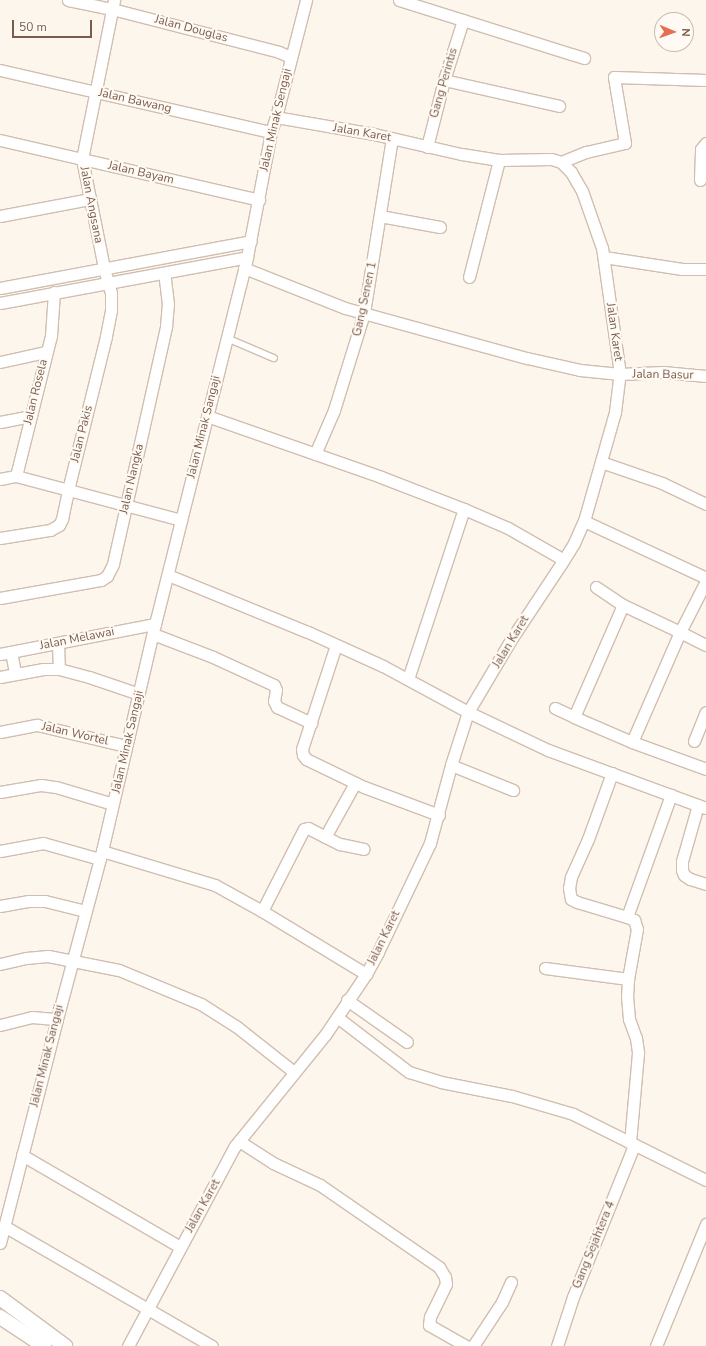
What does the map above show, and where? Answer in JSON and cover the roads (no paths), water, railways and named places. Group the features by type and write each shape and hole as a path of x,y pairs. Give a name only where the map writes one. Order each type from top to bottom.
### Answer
{"street":[{"name":"Jalan Douglas","path":"68,0 113,4 279,52 291,57"},
{"name":"Jalan Minak Sengaji","path":"251,241 270,132 276,117 306,0"},
{"path":"398,0 584,58"},
{"name":"Jalan Angsana","path":"109,284 104,268 82,159 113,4"},
{"name":"Gang Perintis","path":"427,147 444,80 463,20"},
{"name":"Jalan Bawang","path":"0,70 270,132"},
{"path":"561,162 586,152 625,143 614,77 706,80"},
{"path":"444,80 559,106"},
{"name":"Jalan Karet","path":"128,1346 180,1247 239,1141 325,1035 347,1000 366,974 430,843 439,815 451,765 468,712 512,638 564,560 584,521 615,412 620,374 604,257 582,190 571,172 561,162 552,159 499,160 427,147 392,138 276,117"},
{"name":"Gang Senen 1","path":"315,454 334,410 364,313 392,138"},
{"name":"Jalan Bayam","path":"0,140 259,200"},
{"path":"700,180 701,149 706,143"},
{"path":"469,277 499,160"},
{"path":"0,216 90,199"},
{"path":"380,216 440,227"},
{"path":"0,288 251,241"},
{"name":"Jalan Minak Sangaji","path":"0,1243 85,911 101,855 154,629 251,241"},
{"path":"0,303 54,292 109,284 247,257"},
{"path":"604,257 682,268 706,269"},
{"name":"Jalan Basur","path":"244,268 345,308 527,358 580,370 620,374 663,372 706,376"},
{"name":"Jalan Nangka","path":"0,598 101,580 107,576 113,564 166,326 168,304 164,273"},
{"name":"Jalan Pakis","path":"0,538 50,530 59,525 62,519 106,336 111,310 109,284"},
{"name":"Jalan Rosela","path":"16,476 51,336 54,292"},
{"path":"0,362 46,352"},
{"path":"0,422 30,416"},
{"path":"207,416 464,509 508,528 564,560"},
{"path":"601,462 662,483 706,504"},
{"path":"0,479 16,476 181,520"},
{"path":"408,679 464,509"},
{"path":"584,521 706,579 680,632 632,742"},
{"path":"168,575 336,645 408,679 468,712 548,750 702,807 682,861 682,870 684,875 690,879 706,884"},
{"path":"596,587 623,605 706,645"},
{"path":"574,717 623,605"},
{"path":"154,629 274,685 276,690 274,701 277,707 312,723"},
{"name":"Jalan Melawai","path":"0,654 58,643 154,629"},
{"path":"58,643 58,669"},
{"path":"336,645 312,723 302,749 306,760 355,783 439,815"},
{"path":"11,652 15,673"},
{"name":"Jalan Melawai","path":"0,677 43,669 58,669 89,677 139,694"},
{"path":"555,708 632,742 706,769"},
{"path":"694,741 706,712"},
{"name":"Jalan Wortel","path":"0,732 37,725 126,746"},
{"path":"451,765 513,790"},
{"path":"612,773 588,839 571,877 569,888 571,899 577,902 627,917 672,795"},
{"path":"325,837 355,783"},
{"path":"0,792 41,785 56,787 113,804"},
{"path":"262,911 304,829 308,828 340,844 363,849"},
{"path":"0,851 43,843 101,855 214,885 262,911 366,974"},
{"path":"0,906 28,901 45,900 85,911"},
{"name":"Gang Sejahtera 4","path":"557,1346 573,1297 632,1144 638,1064 636,1038 628,1008 628,979 637,929 634,920 627,917"},
{"path":"0,964 48,956 119,970 201,1004 237,1027 294,1072"},
{"path":"545,968 628,979"},
{"path":"347,1000 407,1042"},
{"path":"0,1025 32,1017 57,1019"},
{"path":"337,1017 408,1072 441,1082 512,1096 573,1114 706,1180"},
{"path":"239,1141 273,1163 320,1185 439,1267 445,1277 446,1284 430,1317 429,1325 466,1346"},
{"path":"22,1155 180,1247"},
{"path":"656,1346 706,1224"},
{"path":"4,1226 212,1346"},
{"path":"473,1346 502,1302 511,1282"},
{"path":"0,1298 65,1346"},
{"path":"0,1316 44,1346"}],"lane":[{"path":"227,338 274,358"}]}
